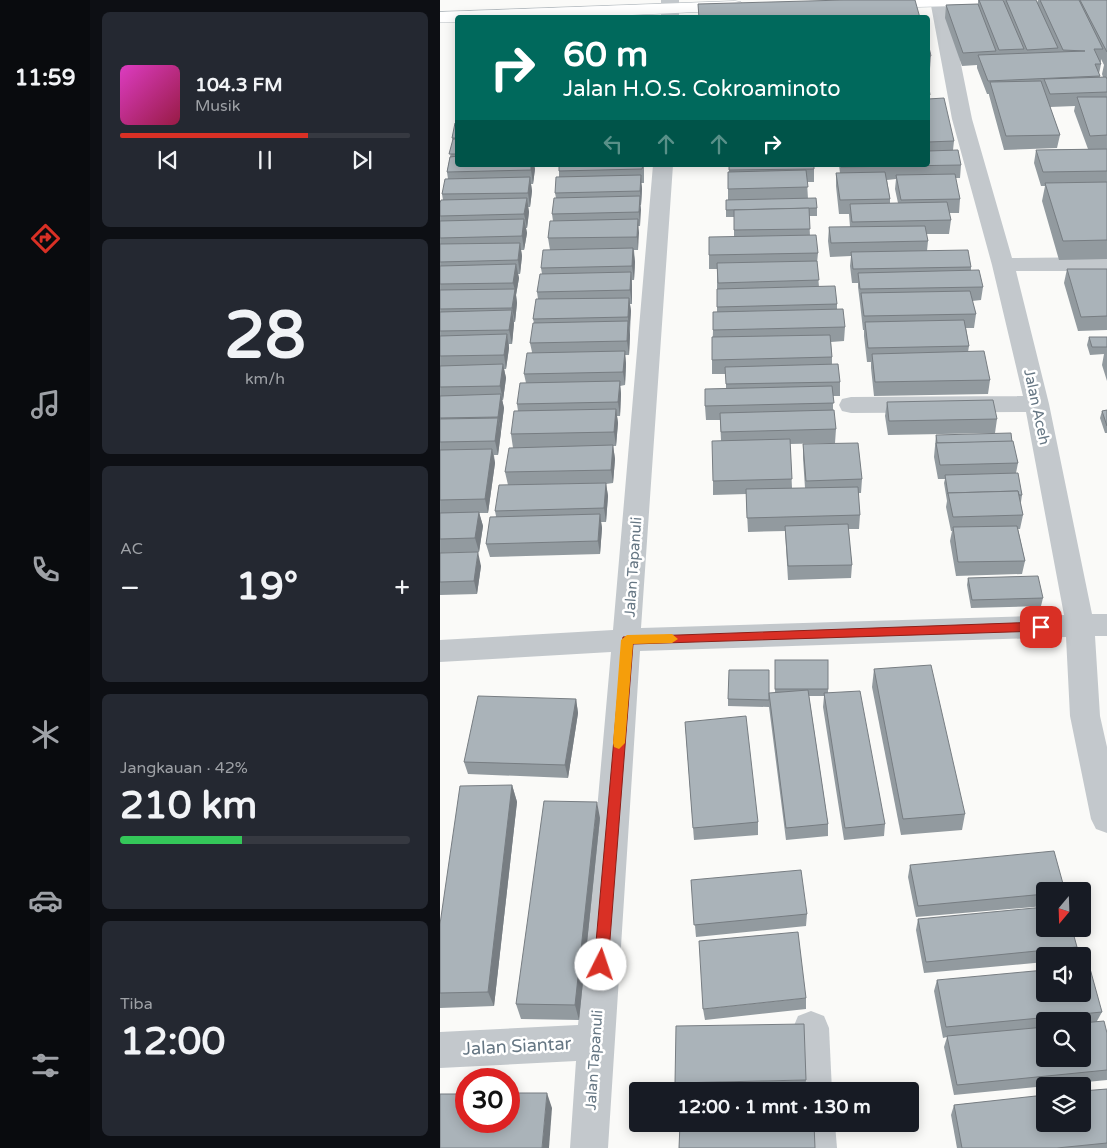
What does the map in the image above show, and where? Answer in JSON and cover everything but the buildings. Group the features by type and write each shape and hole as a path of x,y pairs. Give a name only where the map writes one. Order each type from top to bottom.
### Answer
{"street":[{"path":"860,3 994,0"},
{"name":"Jalan Aceh","path":"939,1 962,119 1003,264 1094,625 1085,716 1107,819"},
{"path":"524,15 750,6"},
{"path":"441,19 455,18"},
{"name":"Jalan Tapanuli","path":"589,1148 595,1042 662,167"},
{"path":"1003,264 1107,264"},
{"path":"851,405 1037,404"},
{"path":"440,651 627,640 1094,625"},
{"path":"811,1028 814,1082"},
{"name":"Jalan Siantar","path":"440,1050 595,1042"},
{"path":"817,1132 818,1148"}],"slow traffic":[{"path":"619,743 627,640 672,639"}],"route":[{"path":"601,965 627,640 1041,627"}]}
